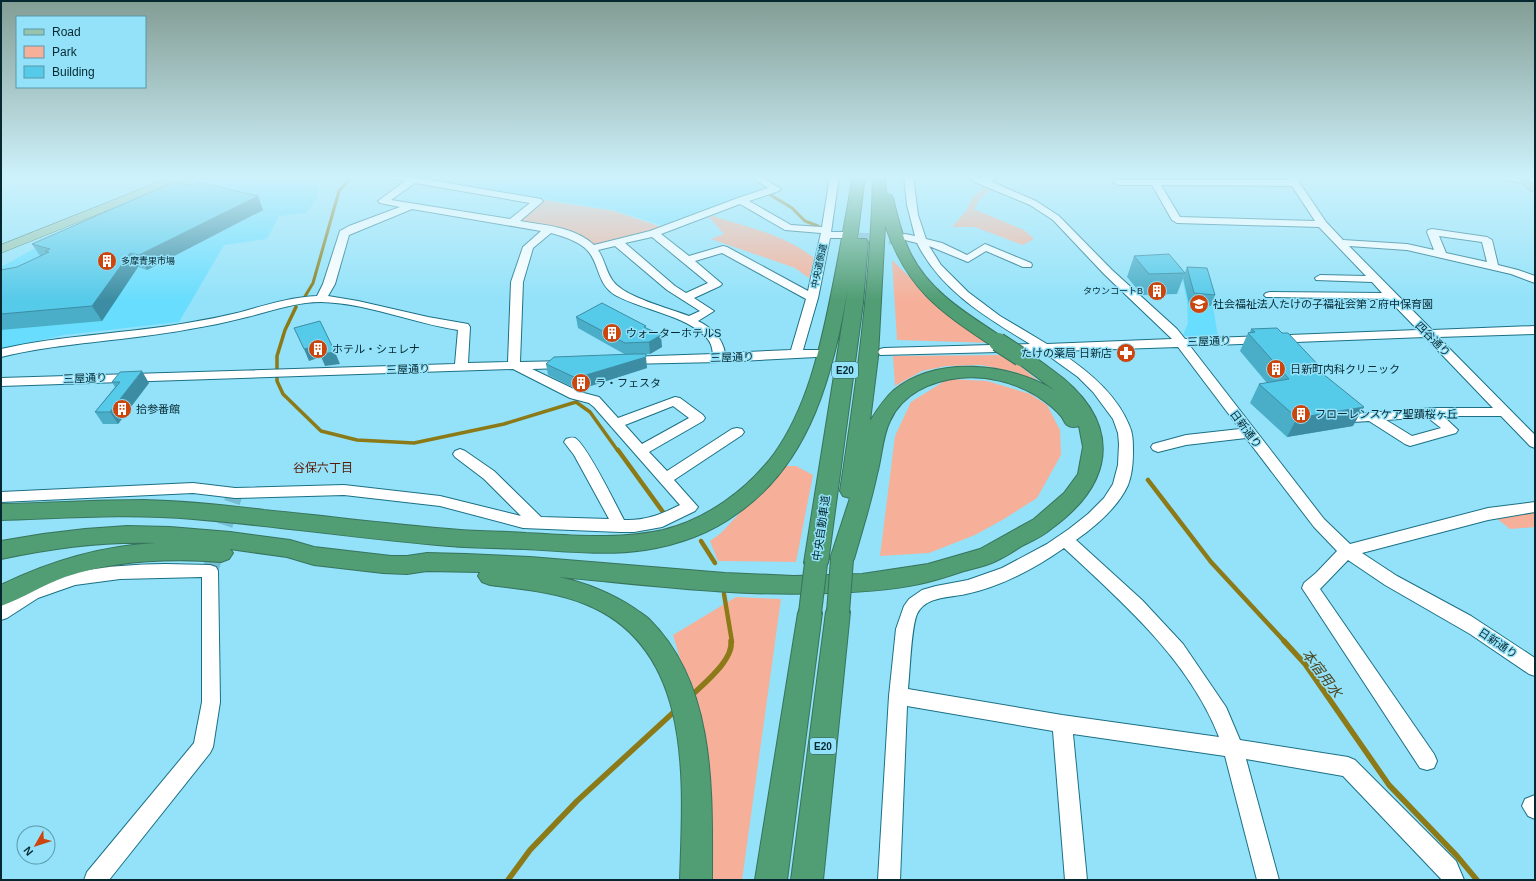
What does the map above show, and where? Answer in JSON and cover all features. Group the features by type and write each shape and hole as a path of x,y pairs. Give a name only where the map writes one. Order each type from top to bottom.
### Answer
{"highway":[{"path":"1,512 146,509 248,517 465,539 593,544 639,542 659,539 689,530 714,518 743,499 776,464 801,425 812,398 834,324 853,217"},
{"name":"中央自動車道","path":"771,880 855,303 862,217"},
{"name":"E20","path":"807,880 838,612 842,559 868,356 879,217"},
{"path":"1,550 85,536 157,534 187,536 290,549 302,554 365,562 405,565 424,562 532,566 669,579 792,585 874,582 917,575 959,565 997,551 1035,530 1067,504 1083,485 1089,472 1093,456 1093,440 1089,423 1072,397 1060,385 1038,367 946,307 925,286 912,270 903,255 893,230 890,217"},
{"path":"465,539 512,551 652,566 758,574 831,574 916,565 962,553 995,540 1045,510 1069,483 1077,468 1081,455 1081,440 1078,428 1062,406 1049,396 1034,387 1006,377 982,373 957,373 941,375 915,385 902,394 891,405 880,421 873,441 867,473 842,559"},
{"path":"1,541 53,530 86,526 186,523 248,517"},
{"path":"1,596 39,577 68,566 123,554 159,550 196,551 283,559 302,554"},
{"path":"405,565 421,572 487,576 559,586 589,595 608,603 639,624 654,640 669,662 681,689 688,717 694,756 696,880"}],"main road":[{"path":"1,244 69,217"},
{"path":"1,250 82,217"}],"street":[{"path":"321,299 329,284 344,233 352,228 382,217"},
{"path":"477,217 549,229 575,237 591,249 595,254 606,281 618,293 689,321 702,328 711,335 716,342 720,358"},
{"path":"512,223 519,217"},
{"path":"591,249 654,233 696,217"},
{"path":"770,217 789,228 844,236"},
{"name":"中央道側道","path":"796,354 812,298 829,217"},
{"path":"889,880 894,803 898,696 905,626 910,610 917,602 929,594 968,587 1045,553 1066,540 1087,524 1107,503 1120,486 1125,468 1126,442 1122,420 1088,378 1046,348 979,307 956,288 939,269 920,240 914,217"},
{"name":"日新通り","path":"1055,217 1108,272 1173,332 1319,523 1346,551 1367,565 1482,632 1535,668"},
{"path":"1175,217 1177,220 1322,224"},
{"name":"四谷通り","path":"1317,217 1322,224 1374,279 1535,443"},
{"path":"1,497 193,488 235,493 344,490 440,502 522,522 634,526 662,521 690,507 640,452 618,423 594,400 574,395 514,366 517,282 528,247 549,229"},
{"path":"1442,256 1432,232 1487,240 1493,267"},
{"path":"654,233 716,284 686,297"},
{"path":"905,239 920,240 938,245 968,259 985,247"},
{"path":"977,239 978,244 1027,265"},
{"path":"617,242 671,288 708,311 689,321"},
{"path":"1340,243 1388,245 1493,267 1514,272 1535,280"},
{"path":"686,260 723,249 812,298"},
{"path":"1320,278 1374,279"},
{"path":"1270,295 1391,296"},
{"path":"1,353 64,340 172,329 224,320 294,303 321,299 352,302 440,324 464,327 461,367"},
{"name":"三屋通り","path":"884,352 1046,348 1535,330"},
{"name":"三屋通り","path":"617,362 816,353"},
{"name":"三屋通り","path":"1,382 578,363"},
{"path":"618,423 675,401 698,418 640,452"},
{"path":"1353,418 1431,412 1505,412"},
{"path":"1372,417 1410,441 1451,430 1431,412"},
{"path":"665,479 737,432"},
{"path":"1158,447 1186,440 1249,433"},
{"path":"571,442 580,453 620,526"},
{"path":"460,454 489,475 538,523"},
{"path":"1427,761 1310,588 1322,578 1346,551 1488,514 1535,507"},
{"path":"1066,540 1136,605 1177,649 1219,713 1233,748 1268,880"},
{"path":"1,613 31,593 77,577 122,570 210,571 211,702 203,747 96,880"},
{"path":"898,696 1062,724 1233,748 1348,767 1448,869 1453,880"},
{"path":"1062,724 1076,880"},
{"path":"1535,805 1532,806 1535,809"}],"shaded area":[{"path":"100,217 278,217 267,239 224,245 179,322 64,335 1,349 1,267 62,233"},
{"path":"636,217 687,217 664,226"},
{"name":"社会福祉法人たけの子福祉会第２府中保育園","path":"1182,277 1203,278 1213,307 1218,336 1189,337 1183,335 1188,323 1187,301"}],"green space":[{"path":"523,217 632,217 664,228 600,245 592,244 518,221"},
{"path":"709,217 717,217 765,232 791,243 814,258 809,278 795,268 711,239 724,234"},
{"path":"961,217 993,217 1024,230 1034,239 1023,245 975,227 952,227"},
{"path":"892,260 931,298 993,343 897,340"},
{"path":"1007,355 1043,385 1015,372 981,365 946,366 922,371 895,386 893,356"},
{"path":"948,379 987,381 1030,394 1047,405 1060,430 1061,455 1037,498 1004,519 975,535 929,553 880,556 895,436 911,402"},
{"path":"784,466 796,466 813,475 796,562 718,561 710,541 721,533"},
{"path":"1535,508 1535,527 1510,529 1491,514"},
{"path":"736,597 781,599 742,880 706,880 693,703 673,635"}],"building":[{"path":"94,217 215,217 139,255 130,253 92,306 1,314 1,270 17,267 49,252 45,251 50,249 32,244"},
{"path":"1169,254 1185,273 1149,274 1134,256"},
{"path":"1187,267 1207,268 1215,295 1194,293"},
{"path":"602,303 661,335 649,342 625,343 576,317"},
{"path":"320,321 335,352 320,354 316,346 304,349 294,328"},
{"path":"1277,328 1282,333 1288,333 1322,369 1317,369 1364,407 1297,418 1259,384 1289,379 1248,333 1255,332 1251,329"},
{"path":"646,354 646,357 576,378 546,364 554,357"},
{"path":"142,371 110,412 95,412 120,382 112,382 120,372"}],"waterway":[{"path":"304,298 313,283 332,217"},
{"path":"801,217 805,221 818,226"},
{"path":"296,307 285,330 277,356 277,381 283,394 321,431 357,440 414,443 504,424 576,402 590,412 618,451"},
{"path":"618,450 663,512"},
{"name":"本宿用水","path":"1148,480 1211,562 1285,642"},
{"path":"701,541 715,563"},
{"path":"724,594 732,642"},
{"path":"690,697 723,664 731,648 731,641"},
{"name":"本宿用水","path":"1284,641 1305,664 1389,785 1457,856 1477,880"},
{"path":"508,880 530,850 577,801 676,710"}],"tunnel":[{"path":"844,237 906,240"},
{"path":"210,571 235,493"}],"place":[{"name":"多摩青果市場","path":"107,261"},
{"name":"タウンコートB","path":"1157,291"},
{"name":"社会福祉法人たけの子福祉会第２府中保育園","path":"1199,304"},
{"name":"ウォーターホテルS","path":"612,333"},
{"name":"ホテル・シェレナ","path":"318,349"},
{"name":"たけの薬局 日新店","path":"1126,353"},
{"name":"日新町内科クリニック","path":"1276,369"},
{"name":"ラ・フェスタ","path":"581,383"},
{"name":"拾参番館","path":"122,409"},
{"name":"フローレンスケア聖蹟桜ヶ丘","path":"1301,414"}],"district":[{"name":"谷保六丁目","path":"323,468"}]}
